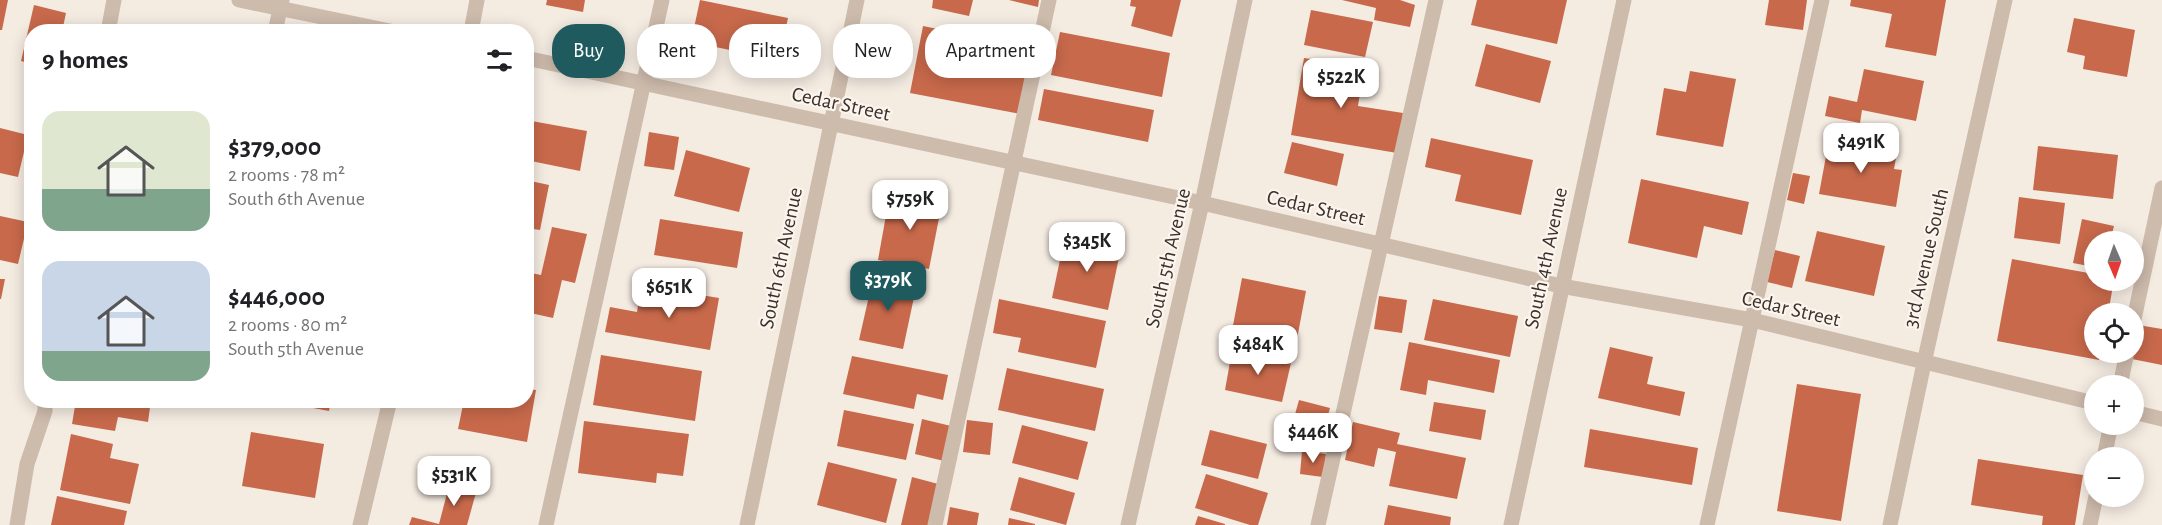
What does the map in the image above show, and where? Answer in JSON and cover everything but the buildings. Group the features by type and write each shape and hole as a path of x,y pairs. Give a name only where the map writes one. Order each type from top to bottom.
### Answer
{"street":[{"path":"110,24 114,0"},
{"path":"238,0 281,4 362,24"},
{"path":"472,24 477,0"},
{"path":"546,525 662,0"},
{"name":"South 6th Avenue","path":"747,525 857,0"},
{"path":"935,525 1049,0"},
{"name":"South 5th Avenue","path":"1128,525 1202,204 1245,0"},
{"path":"1318,525 1436,0"},
{"name":"South 4th Avenue","path":"1511,525 1624,0"},
{"path":"1707,525 1822,0"},
{"name":"3rd Avenue South","path":"1890,525 2005,0"},
{"path":"277,24 281,4"},
{"name":"Cedar Street","path":"534,60 1202,204 1561,286 1752,320 2084,401"},
{"path":"2137,303 2162,188"},
{"path":"16,525 27,464 45,408"},
{"path":"360,525 388,408"},
{"path":"2144,415 2162,419"},
{"path":"2090,525 2094,507"}]}
